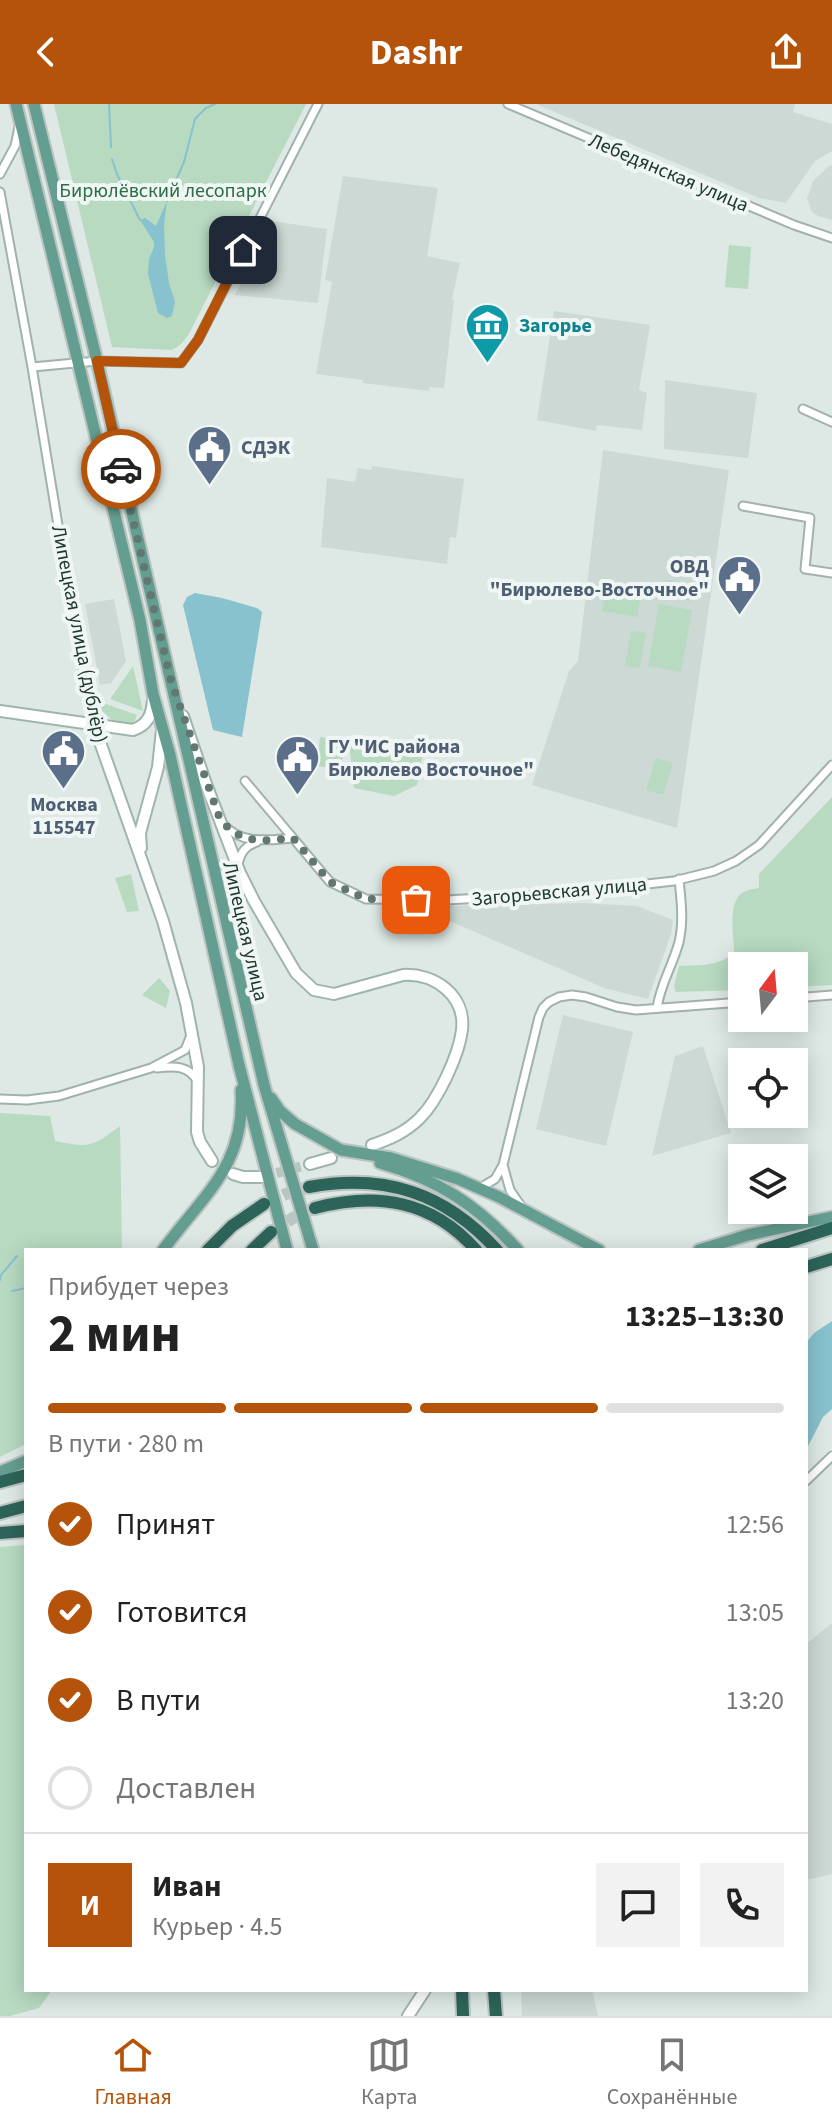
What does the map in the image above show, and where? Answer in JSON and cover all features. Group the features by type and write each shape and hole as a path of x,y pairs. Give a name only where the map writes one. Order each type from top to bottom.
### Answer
{"highway":[{"path":"309,1187 362,1182 411,1191 459,1215 495,1248"},
{"path":"315,1208 363,1199 398,1203 438,1218 455,1229 474,1248"},
{"path":"210,1248 232,1226 264,1204"},
{"path":"768,1248 832,1228"},
{"path":"254,1248 271,1232"},
{"path":"808,1266 832,1259"},
{"path":"0,1482 24,1476"},
{"path":"0,1513 24,1507"},
{"path":"0,1532 24,1531"},
{"path":"462,1992 463,2016"}],"main road":[{"name":"Липецкая улица","path":"16,104 140,620 153,694 239,1065 286,1248"},
{"name":"Липецкая улица","path":"34,104 97,361 264,1085 312,1248"},
{"path":"165,1248 216,1184 237,1142 241,1120 239,1065"},
{"path":"264,1085 280,1111 307,1132 341,1150 426,1179 468,1202 516,1248"},
{"path":"341,1150 375,1154 413,1164 480,1188 595,1248"},
{"path":"706,1248 748,1235 832,1217"},
{"path":"0,1472 24,1462"},
{"path":"0,1532 24,1525"}],"street":[{"path":"32,367 77,361 181,363 198,340 318,104"},
{"name":"Лебедянская улица","path":"508,104 794,225 832,238"},
{"path":"0,174 15,146 20,121"},
{"name":"Липецкая улица (дублёр)","path":"0,192 94,725 175,962 193,1031 199,1083 197,1132 212,1161"},
{"path":"89,413 90,407 97,402 103,403 107,409"},
{"path":"803,409 832,422"},
{"path":"743,506 810,518 805,569 832,573"},
{"path":"171,681 238,866 254,901 296,973 314,990 324,993 342,993 414,974 437,981 455,999 460,1009 462,1031 449,1068 430,1106 409,1128 393,1138 372,1145"},
{"path":"0,711 122,729 138,728 150,716 153,694"},
{"path":"146,873 140,833 158,767 162,727"},
{"name":"Загорьевская улица","path":"245,781 330,882 366,899 446,900 558,894 679,879 714,871 759,845 832,765"},
{"path":"220,819 236,835 259,841"},
{"path":"238,866 243,850 250,844 293,838"},
{"path":"657,1008 679,941 682,911 679,879"},
{"path":"480,1188 495,1179 503,1165 539,1017 546,1005 559,997 579,995 626,1009 728,1003"},
{"path":"808,997 832,995"},
{"path":"0,1099 59,1096 151,1068 185,1050 193,1031"},
{"path":"151,1068 183,1068 195,1075 199,1083"},
{"path":"310,1164 331,1158"},
{"path":"503,1165 510,1190 525,1210"},
{"path":"233,1174 262,1177"},
{"path":"808,1479 832,1456"},
{"path":"408,2016 424,1992"}],"shaded area":[{"path":"536,104 795,104 793,112 832,124 832,151 815,161 786,203 759,198"},
{"path":"830,165 832,220 812,212 807,199 813,181"},
{"path":"343,176 438,188 427,256 460,263 452,299 444,388 430,387 429,391 316,374 332,282 325,280"},
{"path":"271,221 327,229 318,303 235,295"},
{"path":"554,311 650,325 639,390 647,393 642,430 597,425 596,431 537,420"},
{"path":"665,380 757,393 748,458 664,449"},
{"path":"603,450 729,470 677,828 532,785 569,671 578,661"},
{"path":"372,466 464,479 456,538 450,537 447,564 321,547 327,478 355,482 358,468 371,470"},
{"path":"114,599 126,661 111,683 100,685 85,604"},
{"path":"582,903 637,906 673,920 648,999 604,988 445,919 448,906"},
{"path":"563,1015 633,1032 606,1146 536,1129"},
{"path":"703,1046 731,1133 652,1156 675,1056"},
{"path":"832,1623 832,1874 808,1880 808,1642"},
{"path":"521,1992 592,1992 598,2016 522,2016"}],"green space":[{"name":"Бирюлёвский лесопарк","path":"54,104 306,104 190,331 181,344 172,350 112,347"},
{"path":"729,245 751,247 748,289 725,287"},
{"path":"667,580 693,584 691,601 665,597"},
{"path":"605,594 640,600 637,617 602,611"},
{"path":"659,604 692,610 681,672 648,666"},
{"path":"631,631 646,633 640,668 625,666"},
{"path":"133,666 143,711 110,699"},
{"path":"106,704 137,715 133,725 112,720 99,708"},
{"path":"320,737 345,740 341,769 317,766"},
{"path":"349,742 423,753 417,785 394,796 354,788"},
{"path":"656,758 673,763 663,795 646,790"},
{"path":"832,797 832,985 808,986 808,952 734,952 733,909 740,895 759,888 759,874"},
{"path":"131,874 139,911 127,912 115,878"},
{"path":"728,957 728,990 676,992 674,986 679,966"},
{"path":"159,978 170,991 166,1008 142,995"},
{"path":"0,1113 50,1116 55,1141 76,1145 96,1142 120,1126 122,1248 24,1248 24,1445 0,1457"},
{"path":"24,1545 24,1992 51,1992 39,2008 10,2016 0,2016 0,1547"}],"water":[{"path":"167,201 165,255 175,302 172,316 167,318 158,313 148,274 154,242 140,220 145,218 156,226"},
{"path":"195,593 222,598 262,612 242,737 213,730 183,605 187,597"},
{"path":"832,1321 832,1409 823,1417 808,1446 808,1340"}],"waterway":[{"path":"109,104 111,147"},
{"path":"167,201 184,162 195,119 215,104"},
{"path":"112,159 140,220"},
{"path":"0,1280 17,1256"},
{"path":"12,1291 24,1288"}],"tunnel":[{"path":"262,1177 310,1164"},
{"path":"267,1203 309,1187"},
{"path":"272,1231 315,1208"}],"way so far":[{"path":"121,469 171,681 220,819 236,835 247,839 293,838 330,882 366,899 416,900"}],"place":[{"name":"Загорье","path":"488,364"},
{"name":"СДЭК","path":"210,486"},
{"name":"ОВД \"Бирюлево-Восточное\"","path":"740,617"},
{"name":"Москва 115547","path":"64,791"},
{"name":"ГУ \"ИС района Бирюлево Восточное\"","path":"297,797"}],"route":[{"path":"121,469 97,361 181,363 198,340 243,250"}]}
